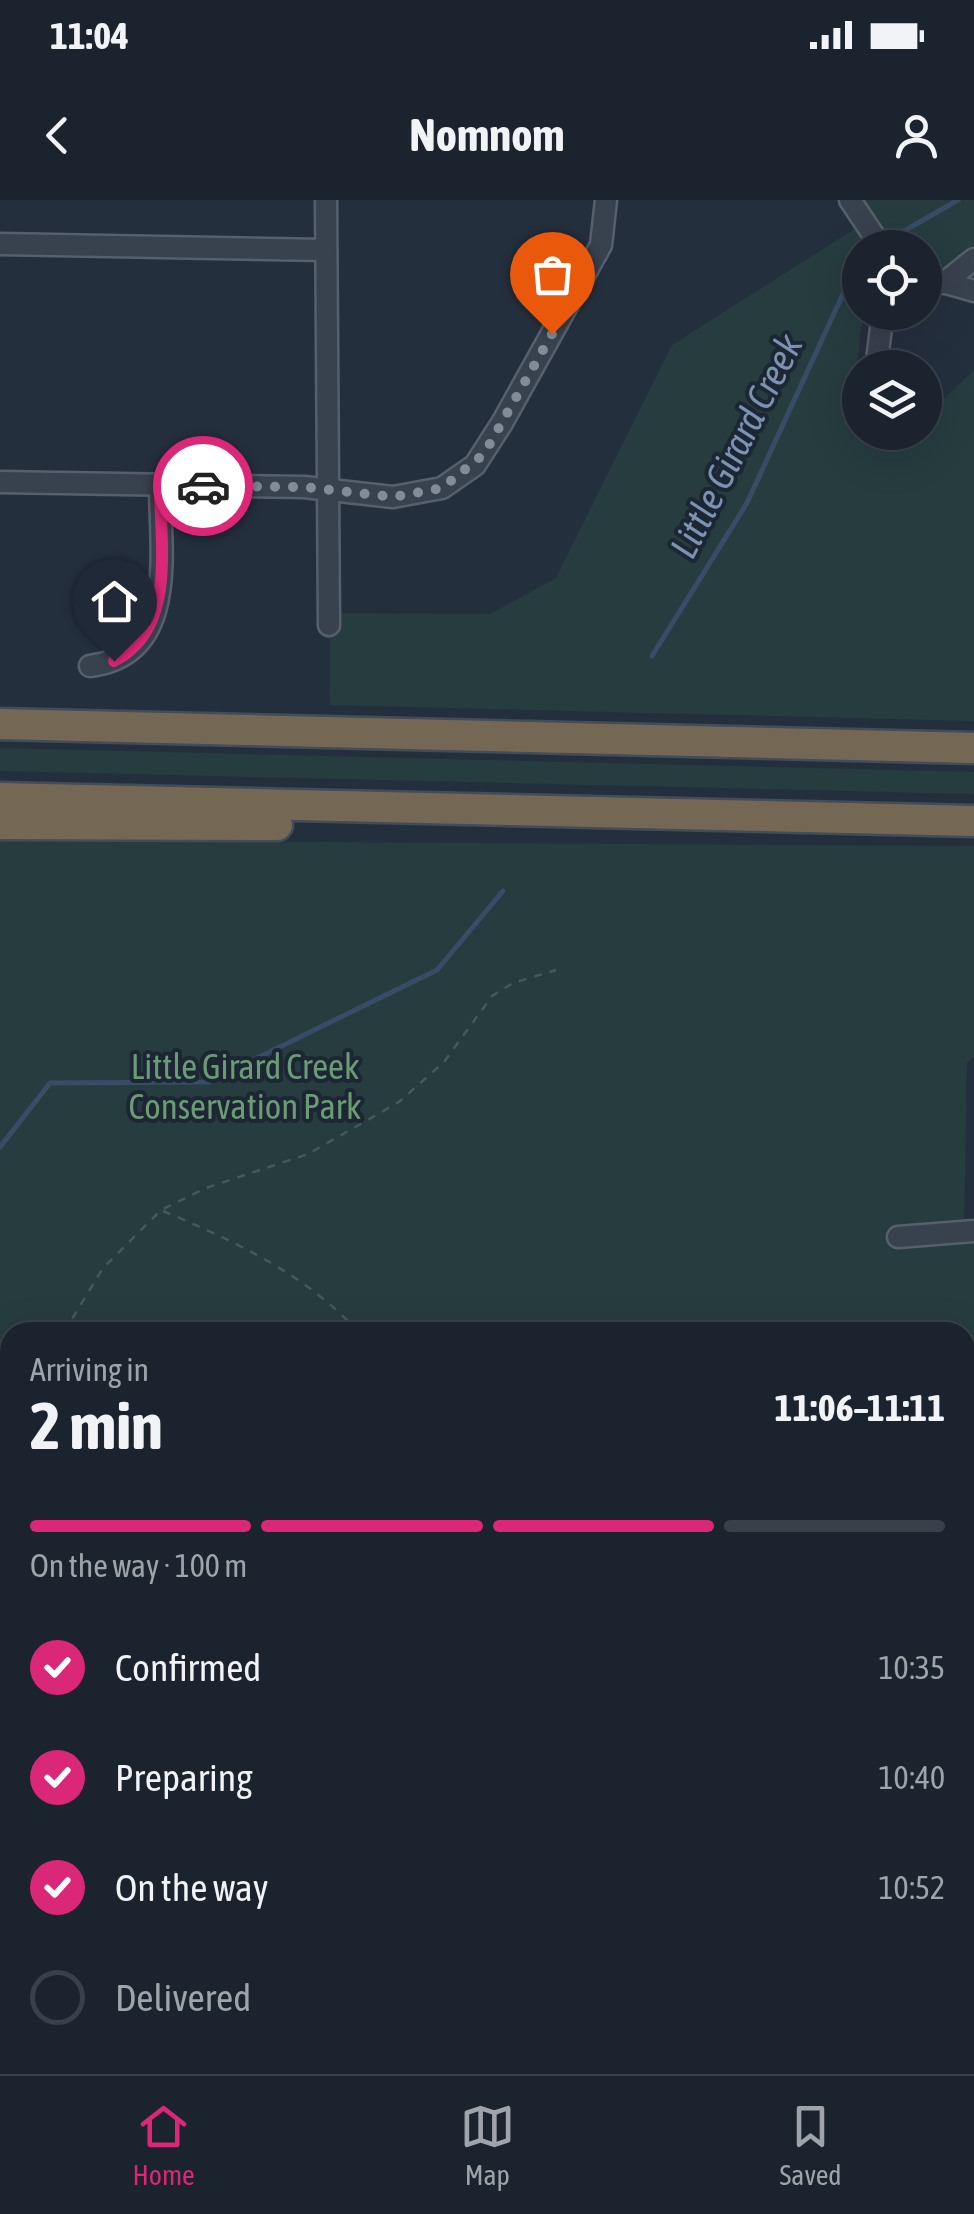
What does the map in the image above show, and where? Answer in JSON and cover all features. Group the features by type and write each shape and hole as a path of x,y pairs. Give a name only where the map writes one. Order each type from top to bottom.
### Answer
{"highway":[{"path":"0,706 96,726"},
{"path":"0,724 974,748"},
{"path":"0,798 974,821"},
{"path":"0,824 282,824 359,806"}],"street":[{"path":"326,200 330,626"},
{"path":"0,482 328,490 394,497 424,494 458,480 475,465 601,245 606,200"},
{"path":"850,200 870,230"},
{"path":"0,244 326,250"},
{"path":"942,276 974,259"},
{"path":"942,282 974,291"},
{"path":"90,666 133,652 151,627 160,585 160,485"},
{"path":"898,1237 974,1230"}],"path":[{"path":"70,1322 103,1268 162,1210 206,1188 308,1154 399,1102 444,1062 492,996 514,983 556,970"},
{"path":"162,1210 238,1242 314,1293 347,1322"}],"green space":[{"path":"850,200 974,200 974,291 942,282 942,230 853,230 864,223"},
{"path":"842,237 842,330 861,330 859,350 842,350 842,450 942,450 942,401 974,370 974,721 330,705 329,613 490,614 556,578 672,345"},
{"path":"0,748 974,772 974,794 0,771"},
{"name":"Little Girard Creek Conservation Park","path":"0,840 974,846 974,1057 967,1063 964,1231 974,1231 974,1322 0,1322"}],"waterway":[{"name":"Little Girard Creek","path":"906,230 958,200"},
{"name":"Little Girard Creek","path":"652,656 747,503 842,296"},
{"name":"Little Girard Creek","path":"0,1147 50,1083 208,1082 437,970 503,891"}],"way so far":[{"path":"203,486 304,487 394,497 442,488 458,480 484,454 552,334"}],"route":[{"path":"114,661 140,644 158,608 160,485 203,486"}]}
